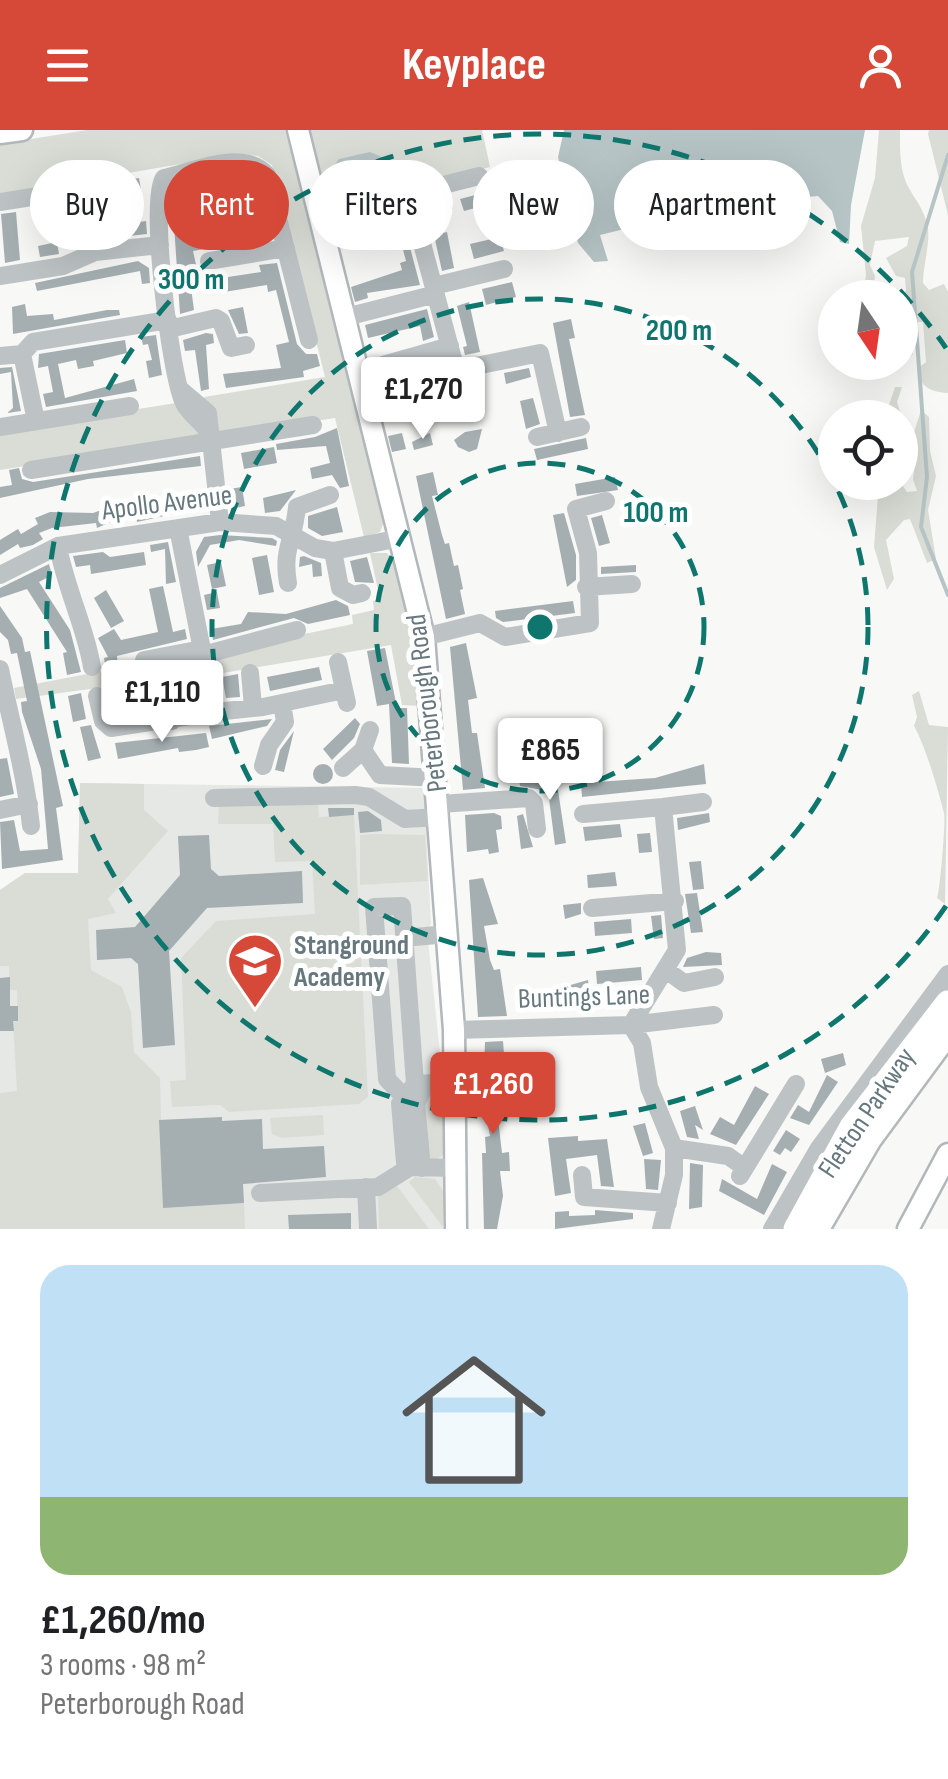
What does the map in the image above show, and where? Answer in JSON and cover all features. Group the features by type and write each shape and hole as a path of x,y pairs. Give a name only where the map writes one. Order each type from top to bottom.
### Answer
{"highway":[{"name":"Fletton Parkway","path":"796,1229 852,1127 947,1010"},
{"name":"Fletton Parkway","path":"816,1229 947,1010"},
{"path":"830,1229 884,1137 948,1056"}],"main road":[{"path":"0,133 22,130"},
{"name":"Peterborough Road","path":"298,130 424,638 454,1030 456,1229"},
{"path":"908,1229 948,1154"}],"street":[{"path":"164,178 157,197 163,226 159,270 186,407 209,437 220,522"},
{"path":"0,276 64,266 96,252 160,246"},
{"path":"209,261 274,250"},
{"path":"286,250 309,340"},
{"path":"424,250 456,370 540,353 558,433"},
{"path":"346,316 504,269"},
{"path":"0,356 22,354 33,342 216,318 221,321 231,348 246,345"},
{"path":"383,365 450,346"},
{"path":"22,354 36,422"},
{"path":"0,428 130,406"},
{"path":"30,470 110,462 209,437 313,425"},
{"path":"537,438 582,427"},
{"path":"288,583 284,556 295,536 297,507 330,495"},
{"path":"424,638 480,623 505,637 590,622 588,554 576,509 606,501"},
{"name":"Apollo Avenue","path":"0,575 58,546 220,522 250,521 295,536 315,548 334,550 401,538"},
{"path":"178,528 215,712"},
{"path":"58,546 66,592 88,639 92,668"},
{"path":"334,550 340,588 353,595 362,593"},
{"path":"586,587 632,584"},
{"path":"172,600 192,596"},
{"path":"144,660 203,652 297,630"},
{"path":"97,696 109,737 215,712 345,696 338,662"},
{"path":"250,673 253,706"},
{"path":"1,680 4,708 24,764 31,826"},
{"path":"166,686 172,720"},
{"path":"263,766 269,745 285,722 282,704"},
{"path":"342,768 362,750 370,730"},
{"path":"362,750 380,774 437,778"},
{"path":"214,798 369,796 405,818 530,798 536,829"},
{"path":"583,814 697,803"},
{"path":"0,810 28,804"},
{"path":"661,1229 674,1148 645,1074 642,1043 631,1025 677,950 663,807"},
{"path":"592,908 675,901"},
{"path":"416,1168 416,1104 415,1087 404,938 402,906 374,907 386,1079 415,1087 456,1082"},
{"path":"404,938 447,934"},
{"path":"666,970 684,983 716,977"},
{"path":"772,1229 819,1148 948,974"},
{"name":"Buntings Lane","path":"454,1030 631,1025 714,1015"},
{"path":"674,1148 728,1156 743,1172 796,1084"},
{"path":"786,1229 852,1127"},
{"path":"260,1193 366,1188 388,1184 416,1168 457,1168"},
{"path":"582,1174 584,1197 668,1203"},
{"path":"366,1188 368,1229"}],"shaded area":[{"path":"87,130 285,130 309,220 309,250 317,250 387,514 380,532 364,537 335,418 216,436 204,397 325,377 289,233 289,160 239,154 204,160 164,160 164,167 144,170 144,160 30,160 30,190 0,195 0,144"},
{"path":"310,130 482,130 488,160 473,160 473,171 453,177 453,160 316,160"},
{"path":"564,130 865,130 851,205 849,244 840,242 832,211 818,196 811,197 811,160 614,160 614,232 600,235 608,261 594,262 584,250 594,250 594,160 558,157"},
{"path":"879,130 900,130 904,176 928,229 923,283 929,290 944,284 948,292 948,393 928,388 918,372 926,362 923,322 918,322 918,280 896,276 886,258 907,246 909,237 875,241 870,265 875,280 865,280 861,226 875,178"},
{"path":"929,130 948,130 948,215 928,134"},
{"path":"370,152 387,159 338,160"},
{"path":"895,387 902,387 898,400 891,400"},
{"path":"176,403 202,438 0,470 0,431"},
{"path":"921,410 929,417 930,451 936,476 928,510 936,559 927,563 910,519 904,520 886,540 894,579 887,590 874,547 878,500 918,500"},
{"path":"370,553 387,553 400,567 421,706 402,705 391,645 217,674 213,657 245,646 353,624 352,615 374,610 373,601 380,599"},
{"path":"197,653 201,674 16,699 14,688"},
{"path":"919,691 929,725 948,727 945,904 937,898 944,813 914,726 917,717 912,695"},
{"name":"Stanground Academy","path":"80,783 424,788 431,924 427,931 445,1100 443,1229 0,1229 0,890 25,873 78,874"},
{"path":"80,783 144,784 144,810 168,831 108,899 116,913 88,919 91,970 122,987 131,1012 134,1052 160,1078 163,1207 244,1203 245,1229 0,1229 0,1093 17,1091 13,1021 18,1020 17,990 10,990 9,966 0,966 0,890 25,873 78,873"},
{"path":"298,801 318,801 319,817 354,815 368,1097 359,1104 229,1112 220,1105 172,1107 170,1081 186,1080 181,958 216,921 315,914 312,861 275,862 273,824 218,824 219,805 292,805"},
{"path":"360,835 425,835 428,881 360,885"},
{"path":"429,1092 445,1100 445,1153 435,1161 429,1161 423,1097"},
{"path":"323,1115 324,1135 282,1138 272,1134 270,1118"},
{"path":"415,1177 435,1179 444,1192 443,1227 409,1182"},
{"path":"397,1186 429,1229 379,1229 378,1193"}],"building":[{"path":"473,196 473,209 464,211 460,199"},
{"path":"16,212 20,260 5,263 1,214"},
{"path":"470,244 473,250 504,251 474,259"},
{"path":"39,250 58,250 59,254 40,257"},
{"path":"176,250 199,250 193,251 199,278 190,280 194,310 180,314"},
{"path":"403,250 411,250 420,285 367,293 368,298 355,302 351,287 402,270 400,263 406,261"},
{"path":"437,250 450,250 454,268 442,271"},
{"path":"138,261 149,268 150,283 142,284 140,271 37,291 35,283"},
{"path":"277,263 297,344 306,354 317,354 320,366 303,371 304,377 226,388 223,374 281,368 276,345 289,342 276,290 268,292 267,285 218,293 215,279 261,272 259,265"},
{"path":"512,282 516,297 486,305 482,289"},
{"path":"469,302 480,352 465,355 463,347 467,346 457,306"},
{"path":"25,304 27,316 53,314 54,320 107,310 119,310 120,315 13,334 12,307"},
{"path":"243,307 248,333 239,334 228,310"},
{"path":"427,309 434,337 423,341 420,326 368,338 365,325"},
{"path":"571,319 575,338 569,339 585,415 570,417 553,323"},
{"path":"213,334 214,343 206,345 209,389 201,391 195,350 185,351 183,340"},
{"path":"156,335 162,375 149,378 146,361 152,360 148,344 143,345 141,337"},
{"path":"125,340 127,353 93,361 94,366 78,369 76,360 58,364 65,398 134,379 137,391 46,407 43,394 53,392 48,366 38,368 39,354"},
{"path":"12,367 21,411 7,413 13,408 11,372 0,374 0,368"},
{"path":"529,368 531,377 506,384 504,373"},
{"path":"533,398 540,424 526,429 520,401"},
{"path":"337,428 349,486 340,488 332,475 312,479 310,468 330,463 326,446 277,450 276,444 315,437"},
{"path":"482,429 477,449 469,452 454,440 465,432"},
{"path":"402,433 406,449 392,452 388,436"},
{"path":"430,433 433,445 414,450 412,442"},
{"path":"586,438 588,449 537,460 534,449"},
{"path":"274,447 277,463 244,469 241,453"},
{"path":"200,456 201,466 88,479 0,498 0,487 12,485 9,470 19,468 22,479 33,482"},
{"path":"433,472 438,495 432,496 442,535 445,544 449,543 454,566 458,565 463,589 460,590 465,614 446,619 416,476"},
{"path":"615,477 618,490 577,496 575,484"},
{"path":"242,487 245,506 231,509 229,489"},
{"path":"296,490 280,511 265,513 263,498"},
{"path":"204,495 206,511 200,508 137,522 136,516 120,518 97,528 96,523 52,528 39,533 43,539 33,545 20,548 18,544 0,555 0,540 18,529 21,534 38,524 35,518 50,512 93,513 118,504 147,506"},
{"path":"337,507 343,532 322,536 308,528 308,516"},
{"path":"564,513 576,555 576,580 567,587 553,515"},
{"path":"602,515 610,543 599,546 591,518"},
{"path":"204,537 277,541 276,546 239,540 210,545 198,567 196,552"},
{"path":"168,542 176,582 166,584 165,549 151,552 150,545"},
{"path":"103,552 110,557 144,552 146,565 91,574 90,565 76,567 73,556"},
{"path":"267,555 274,592 259,595 252,558"},
{"path":"300,557 321,563 322,576 313,577 312,564 299,567"},
{"path":"367,557 374,583 355,582 350,561"},
{"path":"221,562 226,586 212,589 207,565"},
{"path":"49,564 52,575 39,582 70,630 81,672 67,675 63,653 67,652 27,589 0,598 0,588"},
{"path":"636,565 636,572 601,574 601,567"},
{"path":"163,586 173,632 185,629 187,639 117,656 119,675 114,667 106,669 104,658 108,657 98,638 114,629 121,640 158,632 149,589"},
{"path":"106,590 124,621 111,628 94,598"},
{"path":"217,592 220,608 207,610 204,595"},
{"path":"336,600 348,606 350,615 308,624 294,618 213,640 211,629 241,624 248,612 286,614"},
{"path":"573,601 575,613 503,622 496,618 495,611"},
{"path":"0,606 22,638 25,652 30,651 63,806 56,808 63,860 2,869 0,822 14,820 20,851 48,849 41,769 22,712 21,702 27,701 17,653 11,654 8,640 0,632"},
{"path":"466,643 477,698 468,700 472,733 477,733 485,788 463,790 450,647"},
{"path":"385,648 397,708 407,708 409,764 392,763 389,704 377,706 367,651"},
{"path":"319,667 322,680 270,691 267,677"},
{"path":"238,674 240,697 226,698 222,677"},
{"path":"195,680 200,702 185,704 180,683"},
{"path":"121,688 126,713 115,715 108,691"},
{"path":"81,693 86,719 73,722 68,696"},
{"path":"355,718 360,724 354,738 332,760 323,749"},
{"path":"272,719 267,726 212,739 209,726"},
{"path":"91,725 101,758 88,761 80,727"},
{"path":"294,731 284,772 275,770 280,750"},
{"path":"206,733 209,747 179,752 178,748 118,759 115,743"},
{"path":"7,758 14,794 0,797 0,759"},
{"path":"323,764 333,774 323,784 313,774"},
{"path":"704,764 706,784 582,797 581,783 655,778"},
{"path":"556,777 566,843 555,845 548,791 520,786 519,779"},
{"path":"328,808 354,808 354,815 329,817"},
{"path":"368,811 381,820 382,831 360,833 358,812"},
{"path":"709,813 710,822 678,830 677,818"},
{"path":"523,814 533,847 521,849 517,816"},
{"path":"465,815 501,816 502,829 496,830 499,852 467,852"},
{"path":"620,824 622,837 585,841 583,827"},
{"path":"650,833 652,852 639,853 637,834"},
{"path":"209,835 211,869 219,876 302,871 303,903 207,908 169,951 175,1045 143,1048 138,964 131,958 97,960 96,930 135,927 180,875 178,836"},
{"path":"701,861 704,889 693,890 689,862"},
{"path":"615,872 617,886 588,888 587,875"},
{"path":"483,878 498,924 484,926 490,960 494,970 500,969 507,1016 478,1017 469,880"},
{"path":"697,893 703,932 691,933 685,894"},
{"path":"581,903 581,914 565,919 563,905"},
{"path":"661,915 663,938 654,939 651,916"},
{"path":"631,919 632,933 595,936 594,922"},
{"path":"706,952 721,953 722,965 683,967 687,958"},
{"path":"641,967 642,980 597,984 596,971"},
{"path":"10,977 10,1006 18,1006 18,1021 13,1021 14,1031 0,1031 0,978"},
{"path":"588,980 591,1004 570,1007 567,986"},
{"path":"503,1041 505,1067 499,1068 499,1093 495,1093 502,1153 509,1152 510,1171 500,1171 503,1196 497,1229 484,1229 482,1153 486,1153 485,1137 490,1136 483,1100 485,1042"},
{"path":"843,1053 846,1065 825,1073 821,1059"},
{"path":"827,1075 838,1082 809,1125 790,1118 798,1105 809,1112"},
{"path":"755,1086 769,1094 736,1145 710,1134 720,1117 734,1125"},
{"path":"695,1106 703,1130 695,1125 699,1139 687,1137 680,1111"},
{"path":"222,1117 222,1121 262,1119 263,1149 324,1146 326,1177 243,1184 244,1203 163,1208 159,1120"},
{"path":"645,1123 653,1153 643,1156 633,1126"},
{"path":"786,1130 800,1139 791,1152 785,1148 780,1155 773,1151"},
{"path":"578,1136 578,1141 607,1139 614,1187 601,1186 597,1155 566,1159 571,1193 555,1196 548,1138"},
{"path":"644,1159 661,1160 658,1190 646,1189"},
{"path":"690,1163 703,1165 702,1207 689,1209"},
{"path":"772,1164 787,1172 764,1215 719,1191 722,1179 757,1199"},
{"path":"595,1210 633,1213 633,1219 555,1229 555,1212 595,1215"},
{"path":"351,1213 351,1229 289,1229 288,1215"}],"waterway":[{"path":"948,155 912,272 927,477 921,527 948,595"}],"place":[{"name":"Stanground Academy","path":"255,1010"}]}
